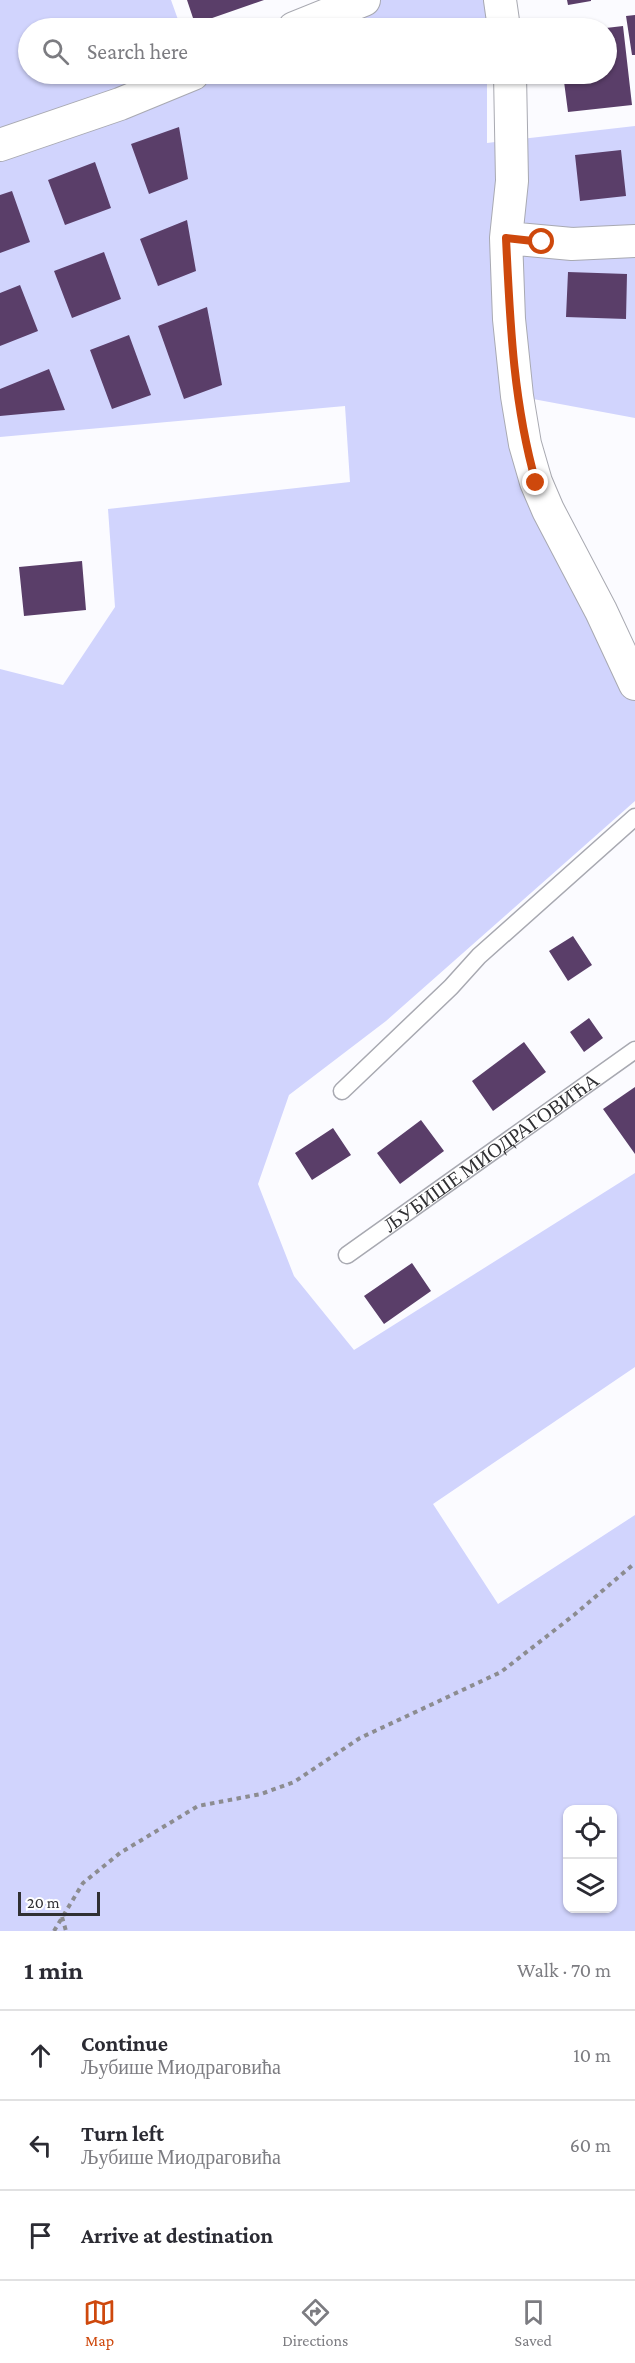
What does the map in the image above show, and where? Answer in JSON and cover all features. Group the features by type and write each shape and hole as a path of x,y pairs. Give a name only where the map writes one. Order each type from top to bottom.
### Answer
{"street":[{"path":"319,18 364,0"},
{"path":"500,0 503,18"},
{"path":"0,145 120,104 169,84"},
{"path":"510,84 512,181 506,238 509,319 517,396 525,444 536,483 635,684"},
{"path":"506,238 572,244 635,241"}],"lane":[{"path":"342,1091 451,987 478,956 635,817"},
{"name":"ЉУБИШЕ МИОДРАГОВИЋА","path":"347,1255 635,1050"}],"path":[{"path":"54,1931 82,1883 120,1853 198,1806 261,1794 294,1782 360,1738 501,1672 574,1615 635,1563"},
{"path":"61,1916 66,1931"}],"shaded area":[{"path":"0,0 171,0 177,18 18,18 18,84 487,84 487,143 635,126 635,418 517,396 635,685 635,801 386,1021 289,1095 258,1184 294,1276 354,1350 635,1173 635,1367 433,1504 498,1604 635,1515 635,1931 0,1931 0,669 63,685 115,607 108,509 350,482 345,406 0,437"},
{"path":"364,0 490,0 489,18 320,18"}],"building":[{"path":"187,0 264,0 212,18 193,18"},
{"path":"567,0 591,0 591,1 568,5"},
{"path":"635,15 635,55 632,55 626,16"},
{"path":"623,26 632,105 568,112 564,84 617,84 617,27"},
{"path":"179,127 188,179 149,194 131,144"},
{"path":"621,150 626,196 580,201 575,155"},
{"path":"95,162 111,208 65,225 48,180"},
{"path":"12,191 30,242 0,253 0,195"},
{"path":"187,220 196,271 158,286 140,239"},
{"path":"104,252 121,299 72,318 54,271"},
{"path":"568,272 627,274 626,319 566,317"},
{"path":"20,285 38,331 0,346 0,293"},
{"path":"207,307 222,385 184,399 158,326"},
{"path":"129,335 151,395 112,409 90,350"},
{"path":"49,369 65,410 0,416 0,389"},
{"path":"82,561 86,610 24,616 19,567"},
{"path":"573,936 592,965 568,981 549,951"},
{"path":"589,1018 603,1038 584,1052 570,1032"},
{"path":"524,1042 546,1072 493,1111 472,1081"},
{"path":"635,1087 635,1154 603,1109"},
{"path":"421,1120 444,1151 400,1184 377,1153"},
{"path":"333,1128 351,1155 312,1180 295,1153"},
{"path":"412,1263 431,1291 384,1324 364,1296"}],"route":[{"path":"536,483 525,444 517,396 509,319 506,238 542,242"}]}
